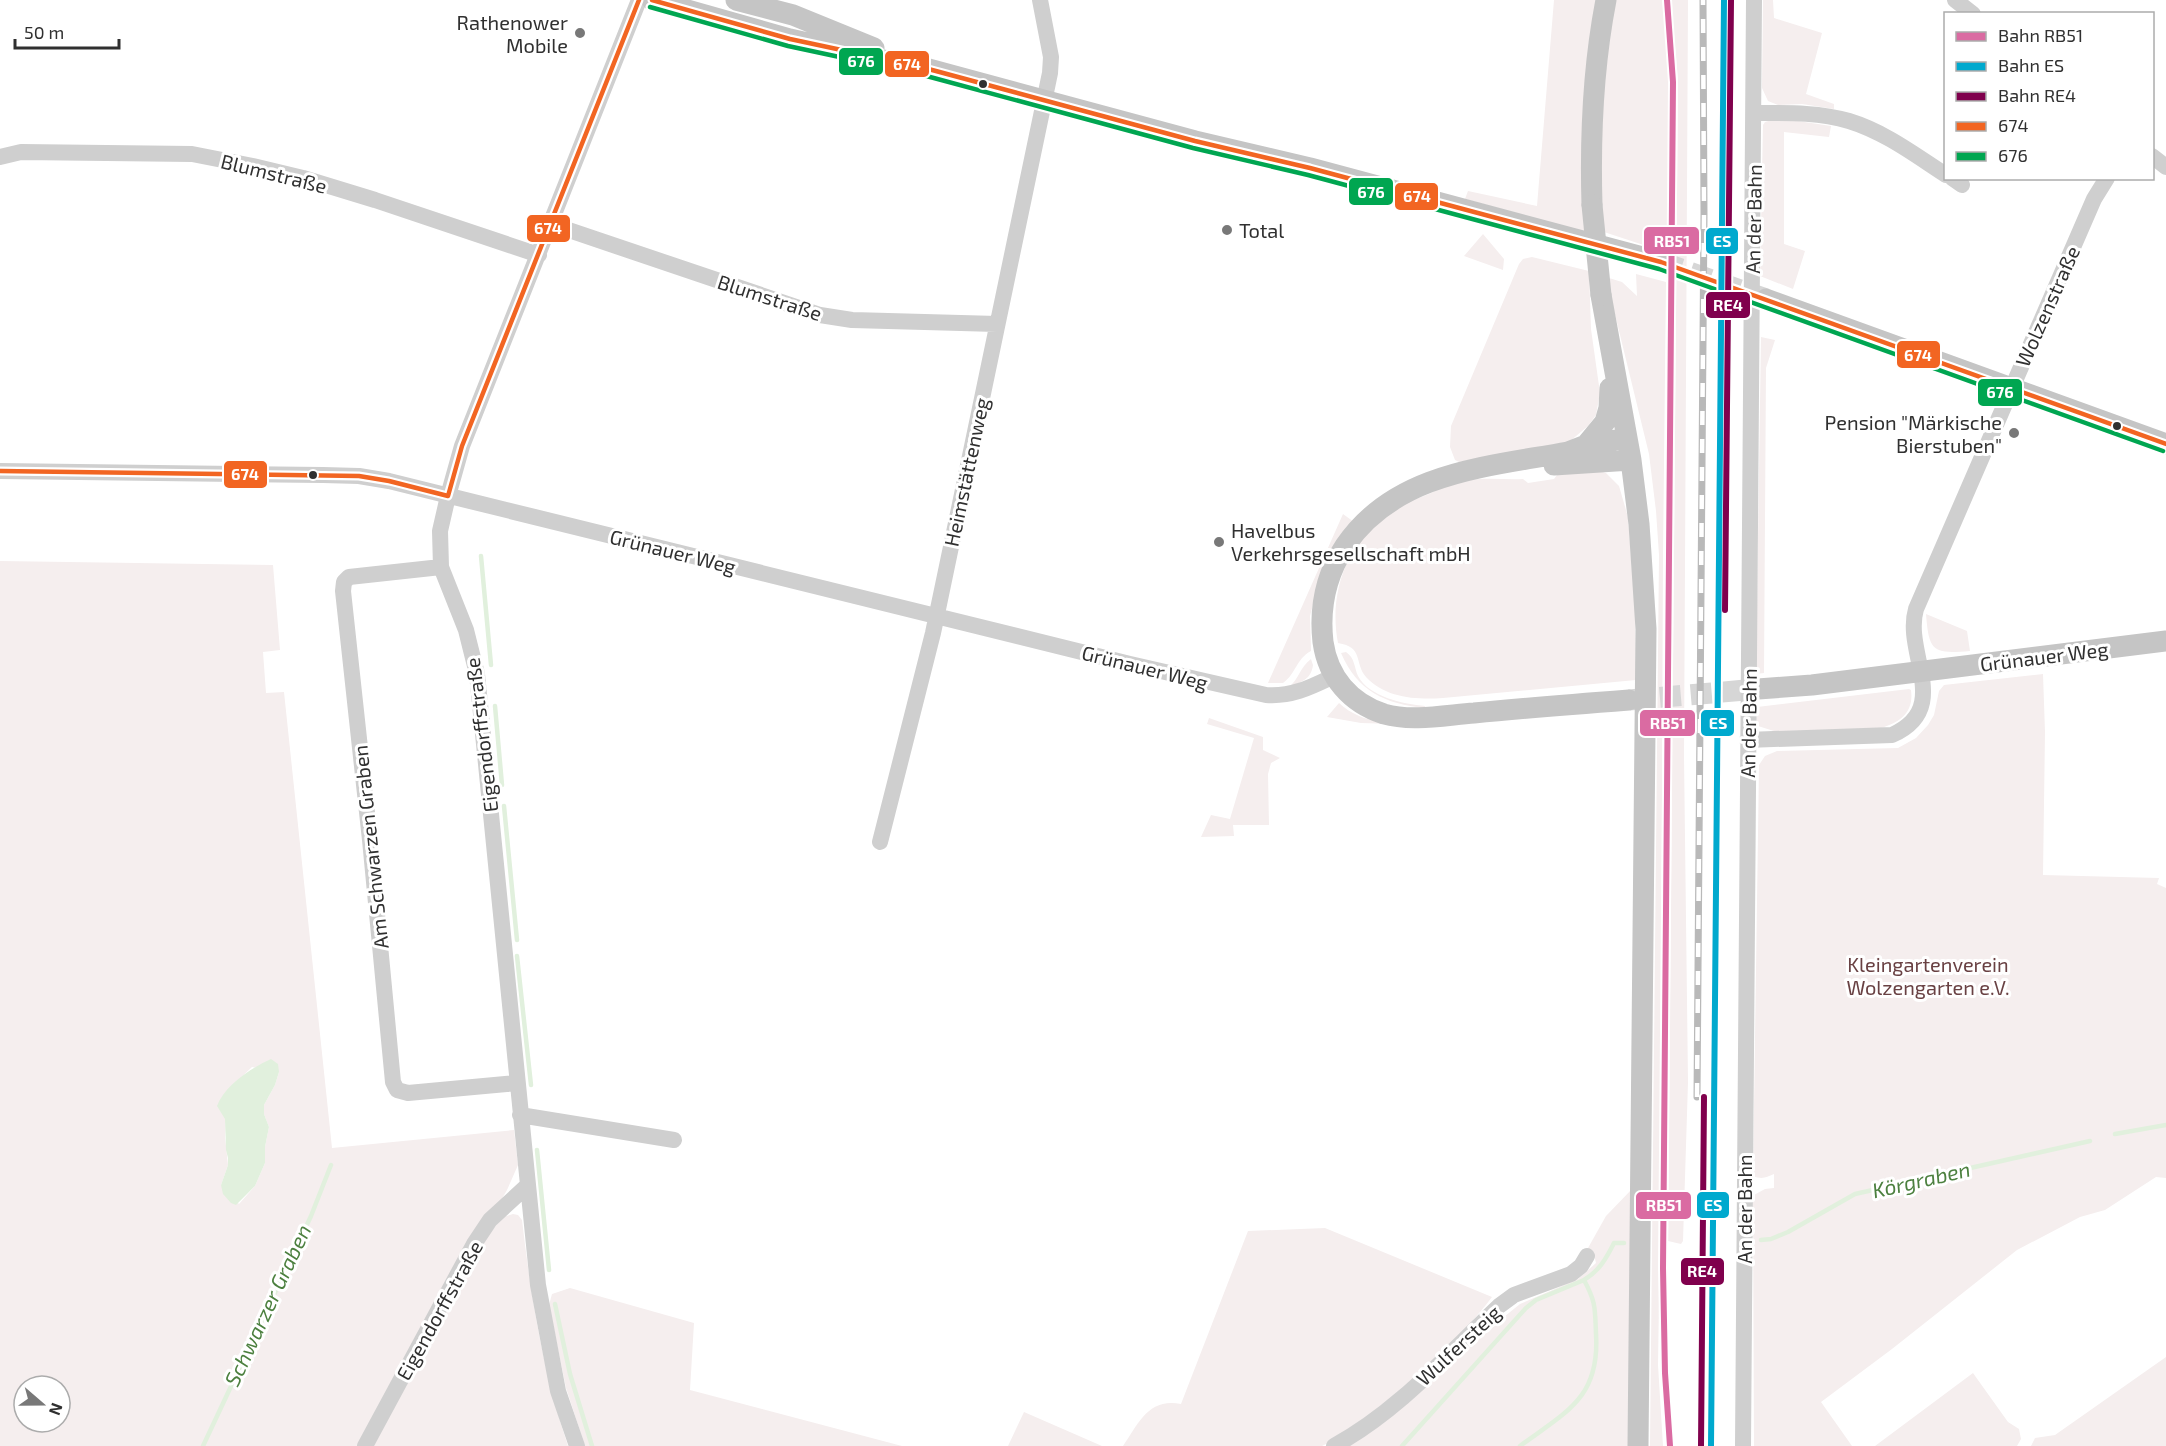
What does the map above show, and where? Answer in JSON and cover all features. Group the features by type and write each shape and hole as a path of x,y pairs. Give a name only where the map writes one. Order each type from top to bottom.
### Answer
{"main road":[{"path":"652,0 790,39 921,67 1661,262"},
{"path":"736,0 793,15 921,67"},
{"path":"1605,0 1597,57 1590,151 1592,205 1601,295 1631,460 1640,534 1646,629 1638,1446"},
{"path":"1766,299 2166,444"},
{"path":"1586,445 1605,422 1609,408 1613,370"},
{"path":"1627,438 1586,445 1568,452 1473,470 1423,483 1387,503 1364,523 1340,554 1326,587 1321,624 1325,652 1334,676 1349,695 1368,707 1386,714 1408,717 1629,700"},
{"path":"1473,470 1497,471 1569,463 1631,460"},
{"name":"Grünauer Weg","path":"1758,689 2166,642"}],"street":[{"name":"Eigendorffstraße","path":"577,1446 558,1391 540,1301 479,688 466,630 441,567 440,531 462,446 639,0"},
{"name":"Heimstättenweg","path":"880,842 933,633 1045,100 1051,57 1040,0"},
{"name":"An der Bahn","path":"1743,1446 1754,0"},
{"path":"1956,0 1971,12"},
{"path":"1754,113 1806,113 1848,121 1896,142 1944,174"},
{"name":"Blumstraße","path":"0,157 21,152 192,154 303,178 539,255"},
{"path":"2154,158 2166,167"},
{"name":"Wolzenstraße","path":"1922,671 1914,636 1914,617 2094,199 2107,180"},
{"name":"Blumstraße","path":"551,224 820,315 852,320 997,324"},
{"name":"Grünauer Weg","path":"0,471 359,476 390,481 1266,695 1293,694 1334,676"},
{"name":"Am Schwarzen Graben","path":"441,567 349,577 344,582 343,591 393,1082 397,1090 405,1093 517,1083"},
{"path":"1747,740 1892,735 1909,726 1919,713 1923,692 1922,671"},
{"path":"520,1114 674,1140"},
{"name":"Eigendorffstraße","path":"365,1446 474,1244 490,1220 528,1185"},
{"name":"Wulfersteig","path":"1334,1446 1354,1435 1393,1406 1499,1306 1514,1295 1571,1274 1581,1266 1587,1256"}],"green space":[{"path":"1554,0 1596,0 1585,232 1465,199 1468,191 1537,206"},
{"path":"1616,0 1662,0 1669,94 1668,253 1604,232 1601,116 1606,57"},
{"path":"1671,0 1688,0 1684,756 1688,1082 1683,1241 1681,1244 1668,1241 1678,80"},
{"path":"1763,0 1773,0 1774,18 1822,33 1806,94 1834,104 1834,109 1802,104 1778,105 1768,101 1762,88"},
{"path":"1778,118 1831,126 1829,137 1784,132 1784,244 1805,251 1793,289 1760,276 1763,125 1765,122"},
{"path":"1483,234 1504,259 1503,270 1464,256"},
{"path":"1532,257 1589,271 1591,329 1600,393 1596,415 1588,426 1569,442 1459,462 1455,460 1450,447 1451,426 1519,264 1523,259"},
{"path":"1636,274 1666,282 1658,1365 1663,1446 1650,1446 1659,555 1649,454 1611,298 1609,278 1622,282 1637,296"},
{"path":"1761,337 1775,340 1766,368 1764,673 1756,674"},
{"path":"1596,470 1606,473 1619,486 1628,517 1635,612 1636,680 1443,698 1412,698 1392,693 1374,684 1362,672 1352,648 1338,643 1336,605 1345,569 1363,536 1391,510 1462,481 1523,479 1528,483 1554,479 1560,471"},
{"path":"1343,514 1354,522 1316,593 1310,616 1311,651 1302,658 1283,683 1268,683"},
{"path":"0,561 273,565 280,650 263,652 266,693 284,692 332,1148 514,1130 518,1165 507,1190 359,1446 0,1446","holes":["252,1067 279,1072 264,1105 264,1114 269,1127 265,1163 255,1186 239,1204 221,1185 228,1165 225,1137 227,1091"]},
{"path":"1926,614 1967,631 1970,651 1948,652 1935,648 1929,636"},
{"path":"1346,652 1353,660 1358,676 1370,689 1388,698 1425,706 1425,708 1385,699 1364,686 1355,677 1341,653"},
{"path":"1311,659 1313,665 1308,677 1289,687 1304,666"},
{"name":"Kleingartenverein Wolzengarten e.V.","path":"2043,674 2045,732 2043,875 2159,878 2157,884 2166,888 2166,1178 2156,1177 2105,1210 2080,1217 2017,1250 1821,1402 1852,1446 1754,1446 1753,1200 1754,1195 1765,1189 1774,1188 1774,1174 1762,1178 1753,1176 1759,765 1765,756 1777,751 1898,748 1916,738 1928,725 1934,715 1939,691 1944,685"},
{"path":"1909,689 1911,698 1905,715 1895,723 1881,728 1777,732 1758,726 1756,719 1757,707"},
{"path":"1339,703 1358,716 1380,722 1411,725 1361,723 1327,717"},
{"path":"1209,718 1263,737 1263,750 1280,758 1271,763 1268,774 1269,825 1233,825 1234,836 1201,837 1211,815 1230,819 1254,738 1207,724"},
{"path":"1632,1189 1629,1446 1344,1446 1520,1304 1578,1279 1596,1263 1594,1255 1588,1248 1606,1216"},
{"path":"518,1215 522,1220 539,1334 568,1446 373,1446 486,1238 503,1217"},
{"path":"1325,1228 1492,1297 1479,1314 1395,1395 1368,1418 1322,1446 1123,1446 1140,1421 1152,1409 1170,1403 1181,1404 1248,1231"},
{"path":"570,1288 694,1323 690,1390 902,1446 585,1446 566,1388 549,1305 552,1294"},
{"path":"2166,1357 2166,1446 2031,1446 2035,1438 2055,1435"},
{"path":"1973,1373 2008,1422 2019,1429 2021,1439 2017,1446 1875,1446"},
{"path":"1024,1412 1102,1446 1008,1446"}],"shaded area":[{"path":"271,1059 278,1064 279,1072 264,1105 264,1114 269,1127 265,1163 255,1186 236,1205 223,1194 221,1185 228,1158 225,1119 217,1106 232,1084 255,1067"}],"waterway":[{"path":"481,556 491,665"},
{"path":"495,706 502,785"},
{"path":"504,806 517,940"},
{"path":"517,956 531,1085"},
{"name":"Körgraben","path":"2115,1134 2166,1125"},
{"name":"Körgraben","path":"1761,1240 1771,1239 1788,1232 1855,1194 2090,1141"},
{"path":"537,1150 549,1270"},
{"name":"Schwarzer Graben","path":"203,1446 311,1216 331,1165"},
{"name":"Körgraben","path":"1520,1446 1565,1412 1586,1389 1596,1356 1596,1334 1594,1306 1584,1280 1602,1264 1614,1243 1624,1243"},
{"path":"1402,1446 1526,1308 1536,1300 1584,1280"},
{"path":"555,1304 570,1374 592,1446"}],"tunnel":[{"path":"1661,262 1766,299"},
{"path":"1629,700 1758,689"}],"railway":[{"path":"1697,1097 1704,214 1703,0"}],"rail line":[{"name":"RB51","path":"1667,0 1673,82 1663,1268 1665,1373 1670,1446"},
{"name":"ES","path":"1711,1446 1724,0"},
{"name":"RE4","path":"1725,610 1731,0"},
{"name":"RE4","path":"1701,1446 1704,1097"}],"transit line":[{"name":"674","path":"0,471 359,476 448,496 462,446 639,0"},
{"name":"674","path":"652,0 790,39 921,67 1661,262 2166,444"},
{"name":"676","path":"650,7 788,46 919,74 1659,269 2163,451"}],"place":[{"name":"Rathenower Mobile","path":"580,33"},
{"name":"Total","path":"1227,230"},
{"name":"Pension \"Märkische Bierstuben\"","path":"2014,433"},
{"name":"Havelbus Verkehrsgesellschaft mbH","path":"1219,542"}]}
